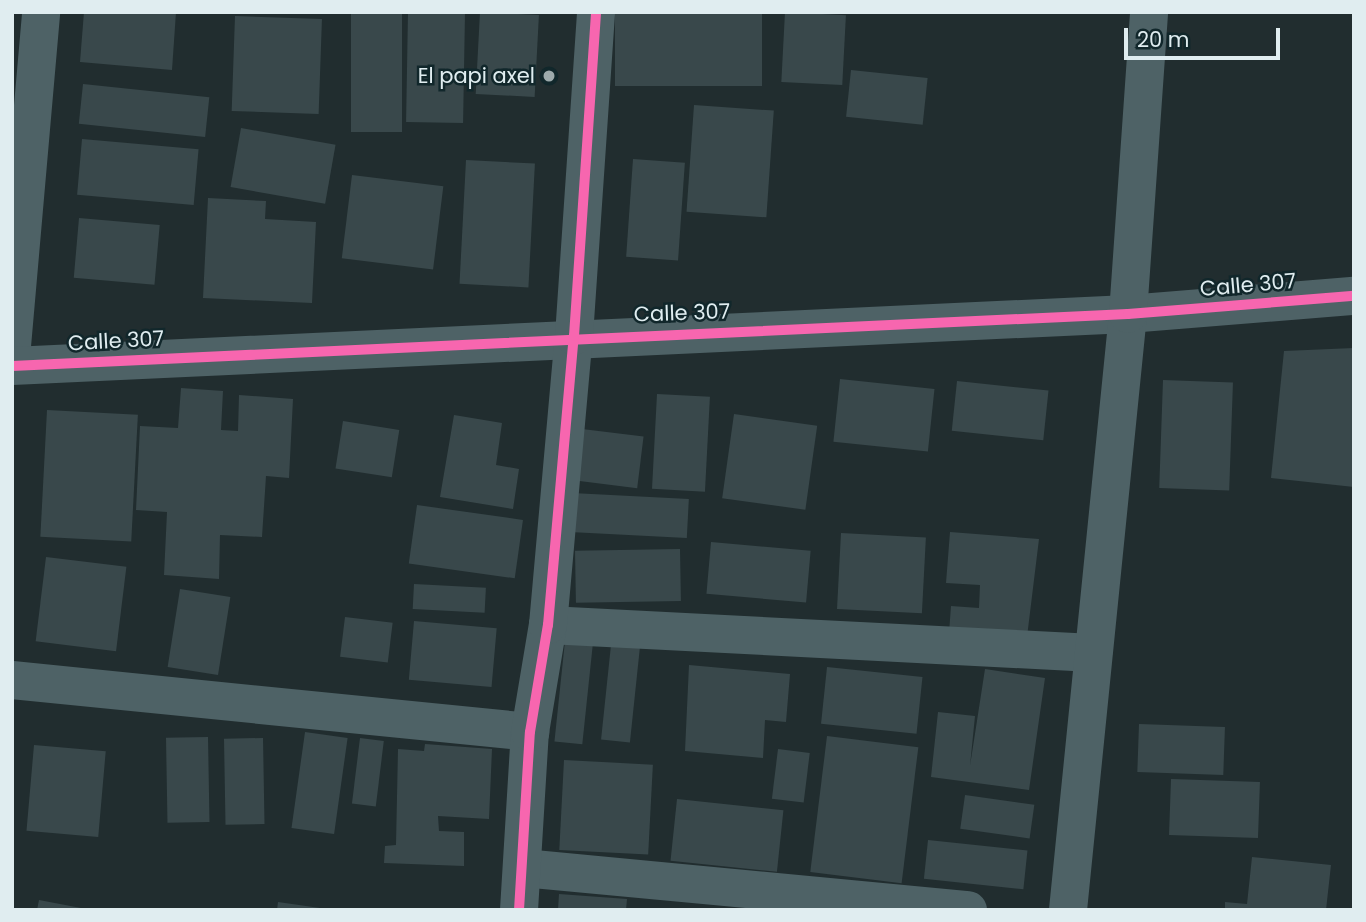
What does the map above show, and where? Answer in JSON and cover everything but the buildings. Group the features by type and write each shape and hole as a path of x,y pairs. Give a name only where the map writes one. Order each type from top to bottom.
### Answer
{"street":[{"path":"12,346 41,12"},
{"path":"519,910 530,732 548,625 573,336 596,12"},
{"path":"1068,910 1128,314 1149,12"},
{"name":"Calle 307","path":"12,366 573,336 1128,314 1354,296"},
{"path":"548,625 1093,653"},
{"path":"12,680 530,732"},
{"path":"523,868 968,910"}],"cycle path":[{"path":"519,910 530,732 548,625 574,336 596,12"},
{"path":"12,366 1128,314 1354,296"}],"place":[{"name":"El papi axel","path":"549,76"}]}
